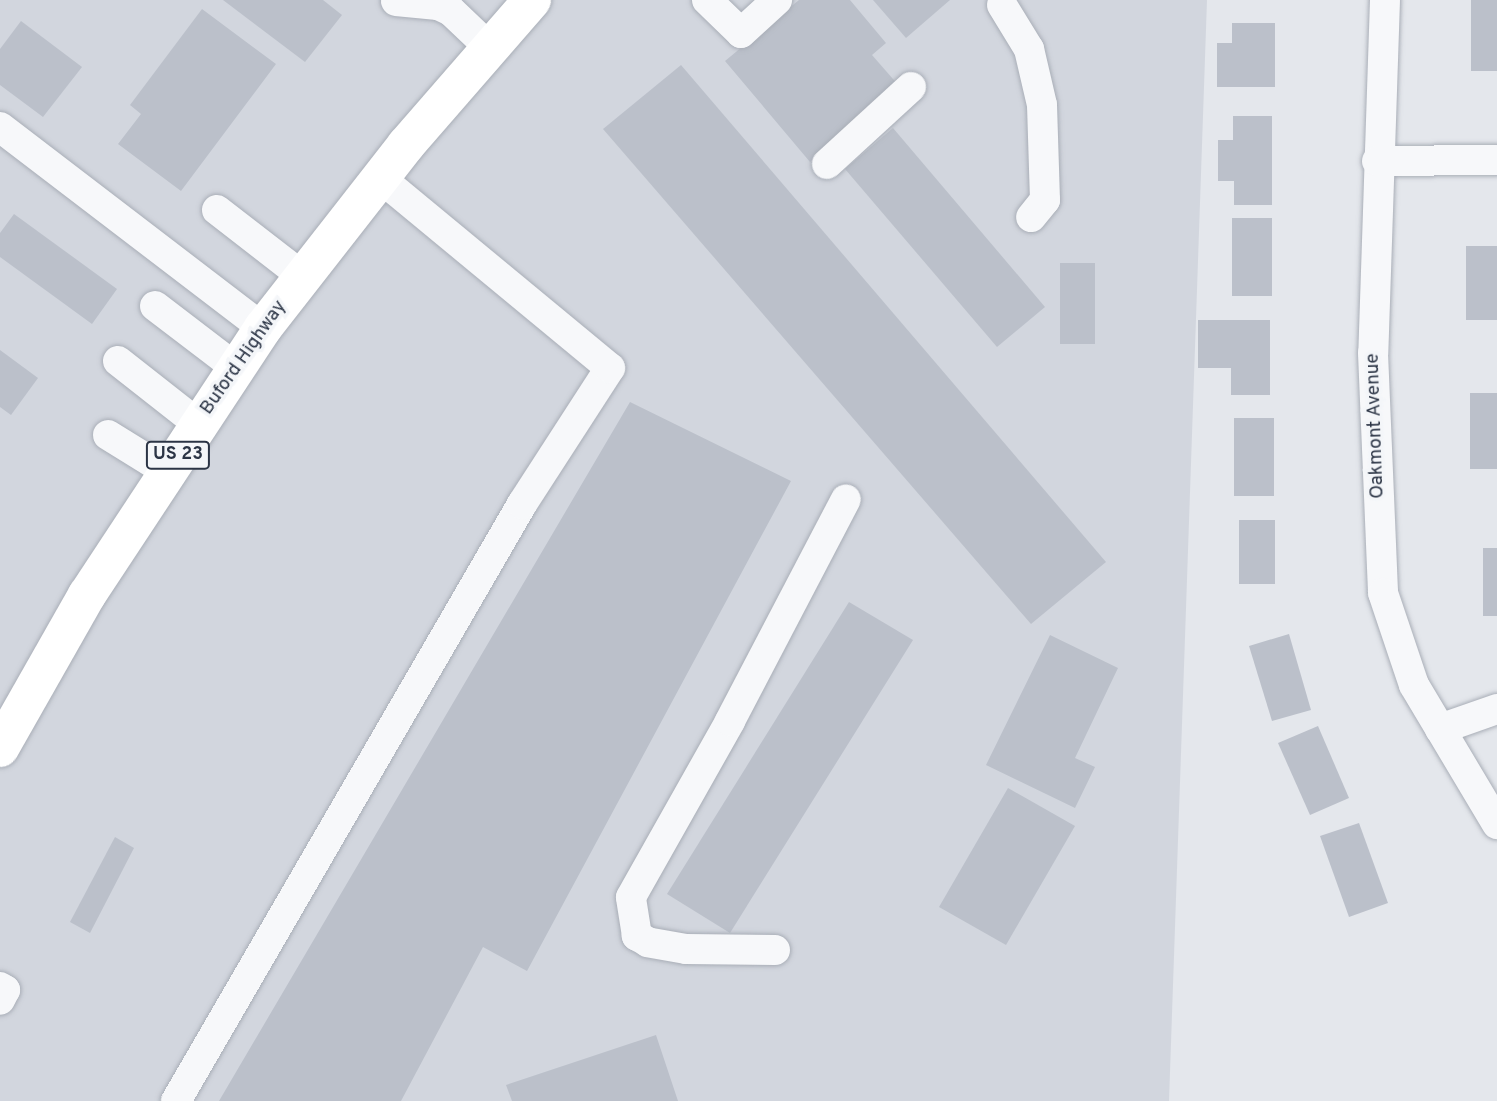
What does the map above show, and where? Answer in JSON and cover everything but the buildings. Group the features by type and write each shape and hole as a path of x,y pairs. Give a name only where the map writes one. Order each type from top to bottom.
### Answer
{"main road":[{"name":"Buford Highway","path":"0,748 87,595 166,471 263,328 380,178 489,47 532,0"}],"street":[{"path":"707,0 741,33 778,0"},
{"name":"Oakmont Avenue","path":"1385,0 1377,161 1373,353 1383,593 1415,685 1497,824"},
{"path":"396,1 438,5 451,11 489,47"},
{"path":"1002,5 1029,49 1042,105 1045,200 1031,217"},
{"path":"827,164 911,87"},
{"path":"0,127 263,328"},
{"path":"1377,161 1497,160"},
{"path":"176,1101 522,504 610,368 380,178"},
{"path":"217,210 302,276"},
{"path":"155,306 236,368"},
{"path":"118,361 198,424"},
{"path":"108,435 166,471"},
{"path":"775,950 697,950 648,942 637,936 631,897 730,721 846,499"},
{"path":"1440,729 1497,709"}],"shaded area":[{"path":"0,0 1207,0 1169,1101 0,1101"}]}
